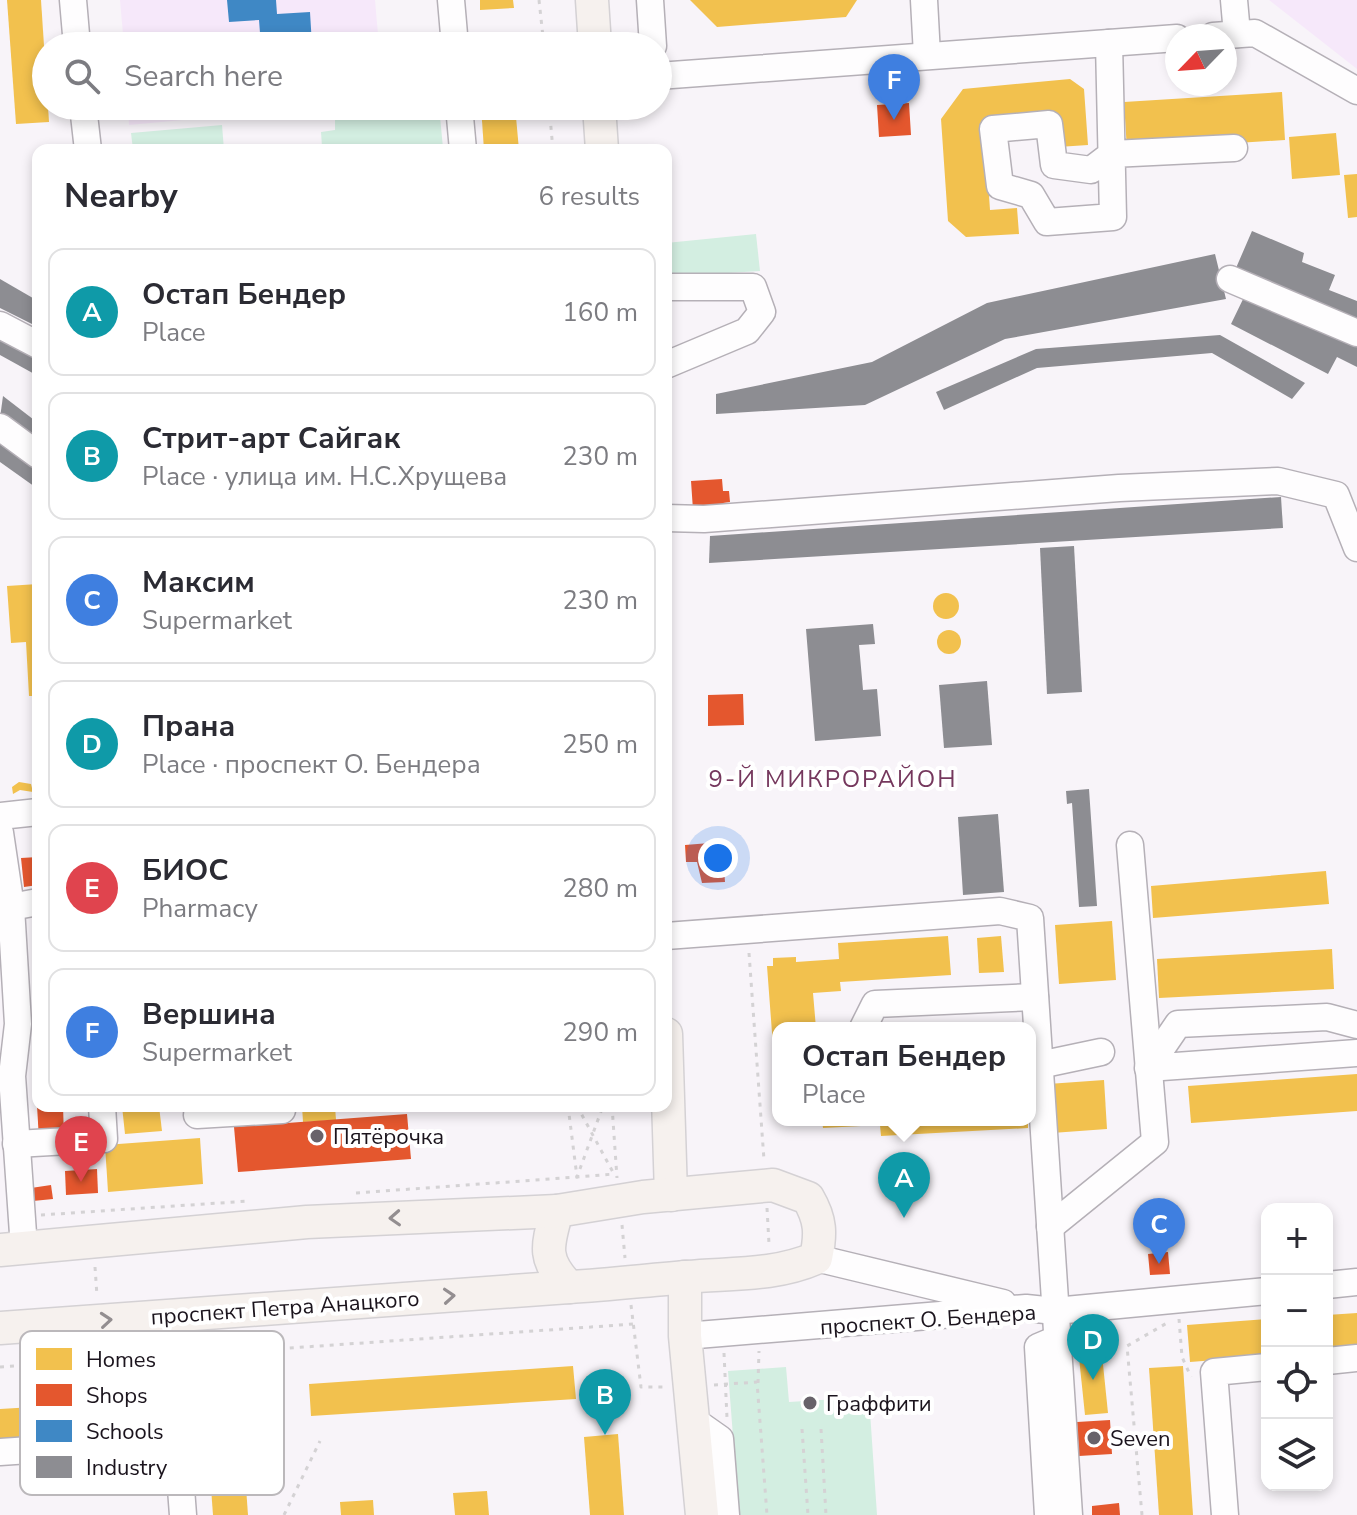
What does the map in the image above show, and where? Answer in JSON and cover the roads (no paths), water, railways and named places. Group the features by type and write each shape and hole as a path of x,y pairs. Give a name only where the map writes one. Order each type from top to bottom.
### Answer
{"main road":[{"path":"592,0 594,32"},
{"path":"600,120 602,144"},
{"path":"668,1112 671,1195"},
{"path":"12,1249 307,1222 557,1211 773,1185 808,1198 818,1215 821,1231 816,1258"},
{"path":"557,1211 547,1245 552,1269 569,1287"},
{"name":"проспект Петра Анацкого","path":"0,1328 628,1285 685,1277 771,1271 816,1258"},
{"path":"685,1277 685,1336 702,1515"}],"street":[{"path":"73,0 76,32"},
{"path":"451,0 454,32"},
{"path":"650,0 652,32"},
{"path":"924,0 927,55"},
{"path":"1228,24 1234,0"},
{"path":"1237,34 1255,33 1357,91"},
{"path":"672,75 1165,39"},
{"path":"1109,43 1112,154 1113,217 1047,222 1031,195 1000,186 993,129 1049,124 1054,165 1091,170 1112,154 1234,148"},
{"path":"85,120 87,144"},
{"path":"460,120 462,144"},
{"path":"1230,279 1357,333"},
{"path":"672,287 753,287 762,312 747,331 672,362"},
{"path":"0,325 32,342"},
{"path":"0,427 32,451"},
{"path":"672,518 704,519 1119,488 1278,481 1336,495 1357,548"},
{"path":"0,816 32,813"},
{"path":"0,833 28,1023 6,1076 16,1144 12,1249"},
{"path":"1050,1227 1155,1142 1130,845"},
{"path":"11,907 32,903"},
{"path":"672,935 1000,911 1030,918 1035,1022"},
{"path":"866,1022 875,1004 1035,997"},
{"path":"1148,1068 1178,1024 1327,1017 1357,1025"},
{"path":"1036,1066 1101,1052"},
{"path":"1148,1068 1357,1053"},
{"path":"1036,1077 1050,1227 1069,1515"},
{"path":"16,1144 104,1139 102,1112"},
{"path":"197,1115 248,1112"},
{"path":"816,1258 877,1275 1026,1308"},
{"path":"877,1275 888,1300 880,1322"},
{"path":"1333,1284 1357,1282"},
{"name":"проспект О. Бендера","path":"685,1336 1026,1308 1055,1311 1261,1292"},
{"path":"168,1315 169,1331"},
{"path":"1048,1515 1038,1347 1057,1339"},
{"path":"1333,1360 1357,1358"},
{"path":"1225,1515 1214,1372 1261,1368"},
{"path":"693,1420 720,1439 726,1515"},
{"path":"0,1452 20,1451"},
{"path":"181,1495 183,1515"}],"place":[{"name":"Вершина","path":"894,120"},
{"name":"Пятёрочка","path":"317,1136"},
{"name":"БИОС","path":"81,1182"},
{"name":"Остап Бендер","path":"904,1218"},
{"name":"Максим","path":"1159,1264"},
{"name":"Прана","path":"1093,1380"},
{"name":"Граффити","path":"810,1403"},
{"name":"Стрит-арт Сайгак","path":"605,1435"},
{"name":"Seven","path":"1094,1438"}],"district":[{"name":"9-Й МИКРОРАЙОН","path":"833,779"}]}
